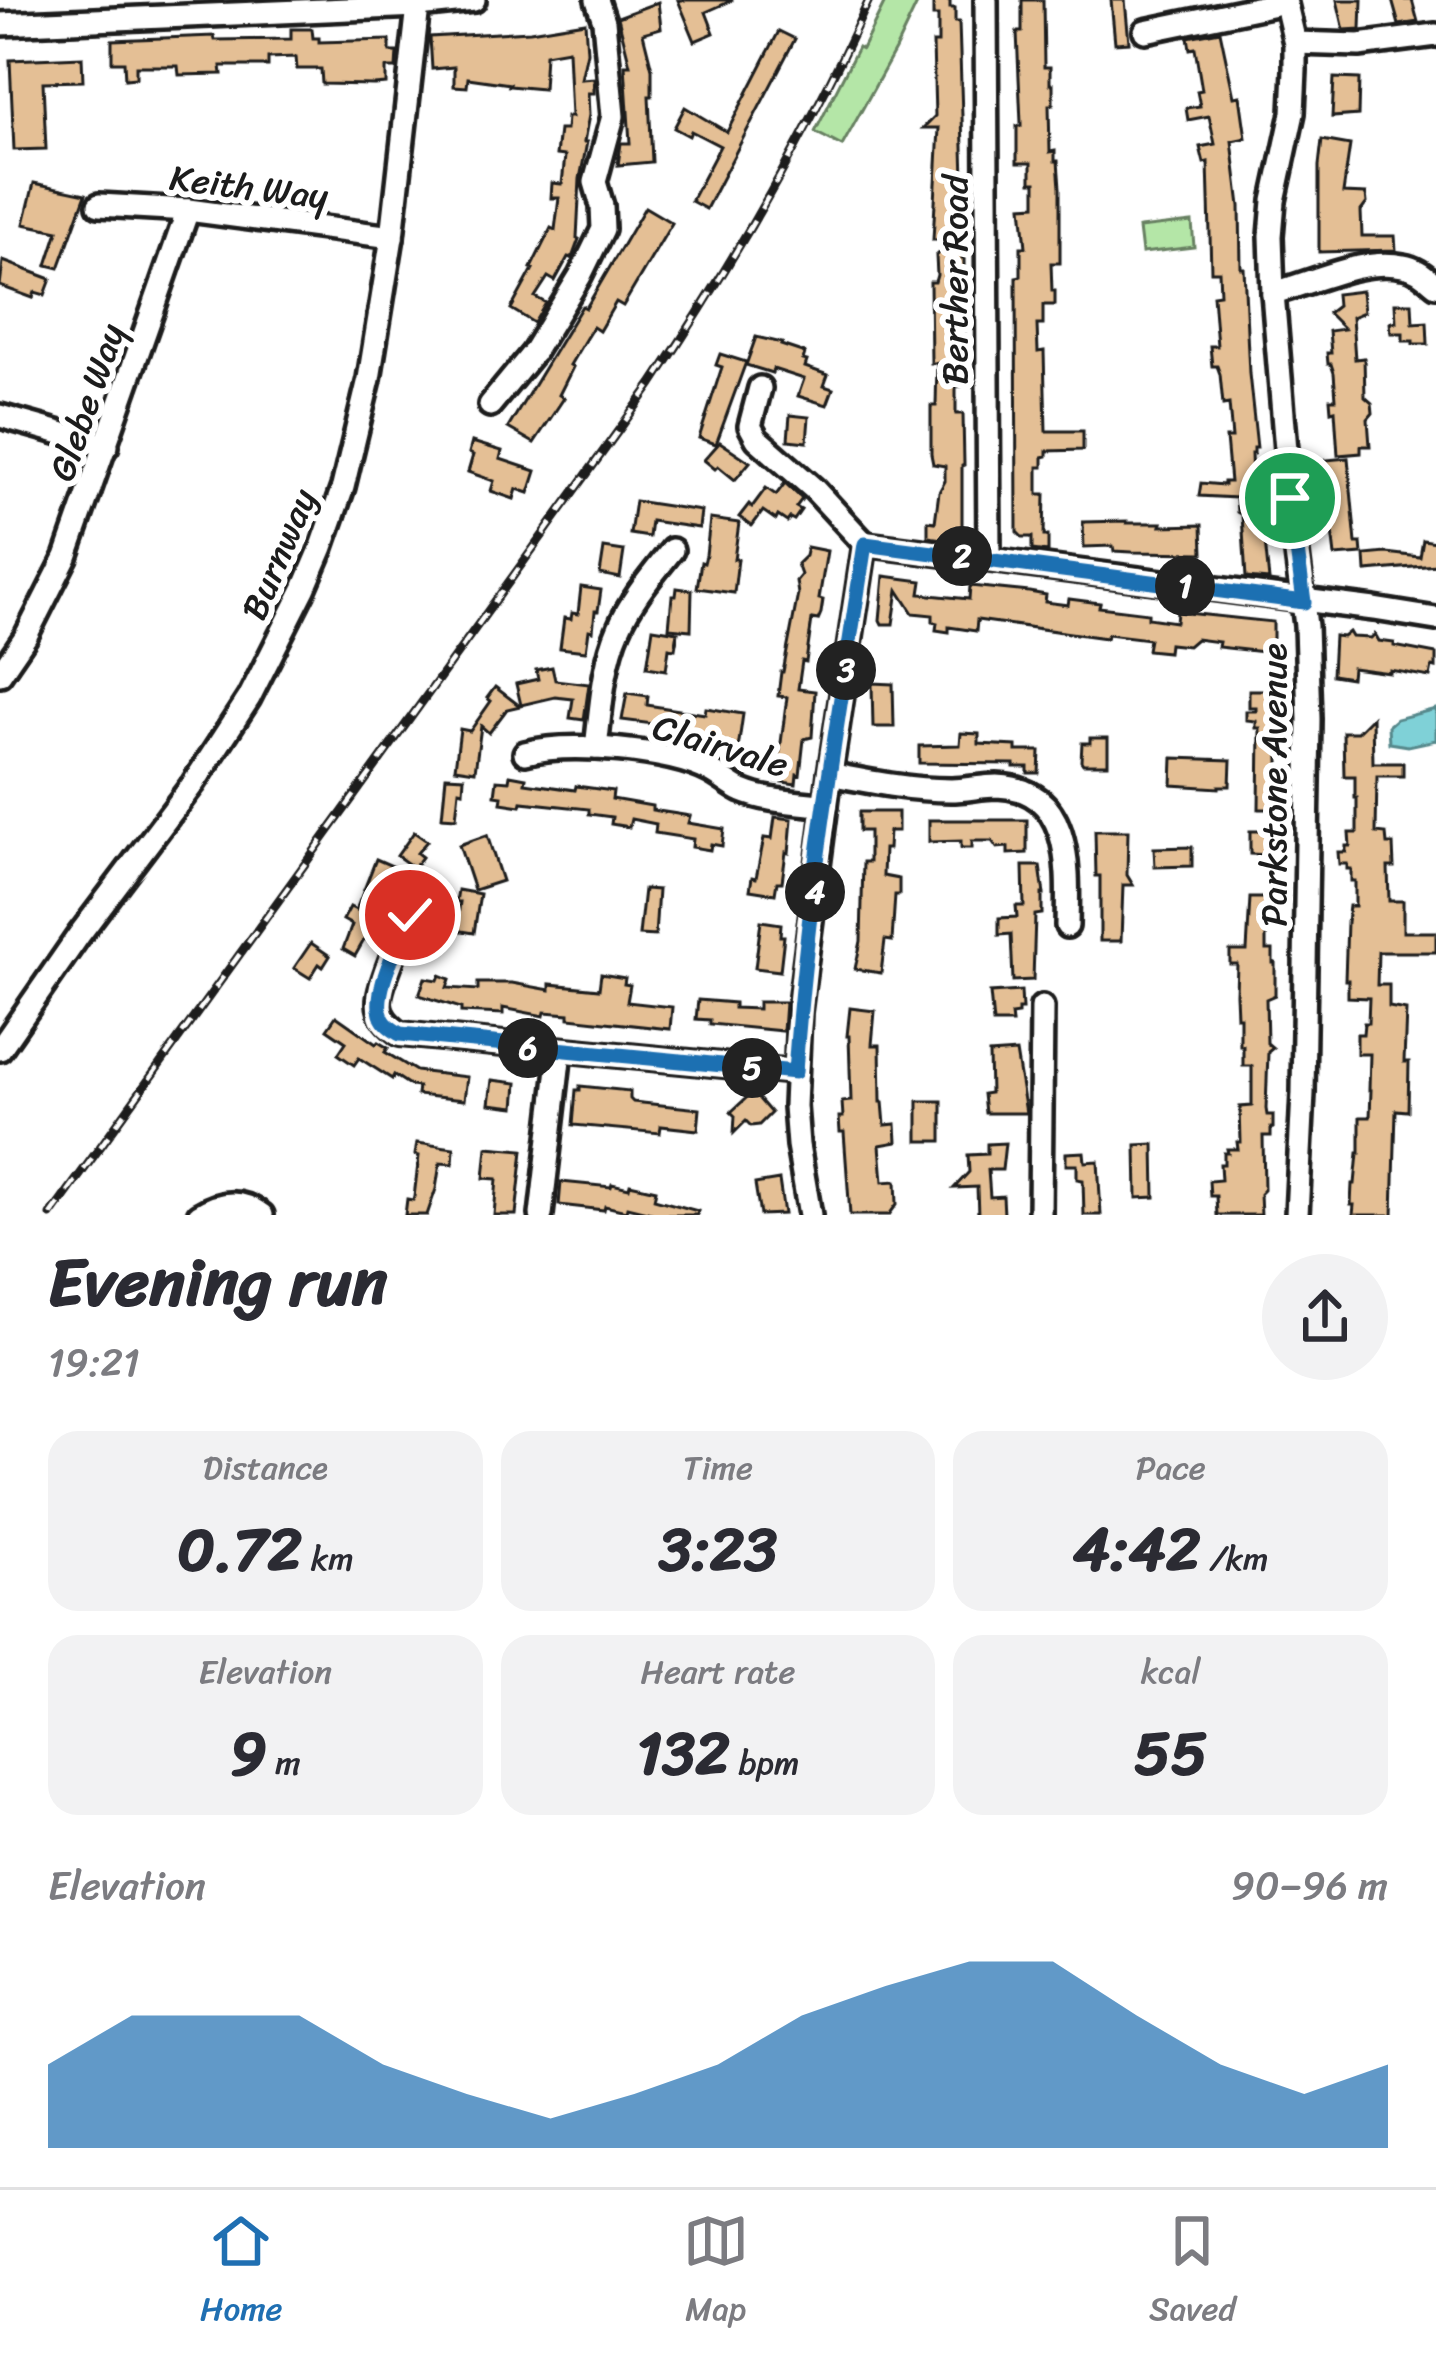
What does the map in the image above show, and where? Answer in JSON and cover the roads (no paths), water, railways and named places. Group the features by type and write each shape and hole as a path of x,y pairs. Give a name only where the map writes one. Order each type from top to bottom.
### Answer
{"street":[{"path":"0,24 474,0"},
{"path":"490,405 533,353 603,229 595,182 613,116 598,0"},
{"name":"Berther Road","path":"986,0 989,559"},
{"path":"1145,31 1285,1"},
{"name":"Parkstone Avenue","path":"1285,1 1295,43 1293,113 1271,236 1290,498 1304,602 1309,719 1297,1215"},
{"name":"Burnway","path":"0,1049 193,784 249,698 322,547 369,379 392,237 418,6"},
{"path":"1295,43 1359,45 1436,35"},
{"name":"Keith Way","path":"99,205 188,210 392,237"},
{"name":"Glebe Way","path":"0,674 26,636 66,556 188,210"},
{"path":"1273,293 1349,269 1381,265 1420,272 1436,285"},
{"path":"760,388 751,426 758,439 865,544 1436,619"},
{"path":"0,416 107,446"},
{"path":"810,1215 798,1145 799,1012 865,544"},
{"path":"596,748 619,627 672,550"},
{"name":"Clairvale","path":"525,753 561,746 676,759 764,798 826,806"},
{"path":"830,774 926,790 998,786 1024,791 1055,818 1064,843 1067,926"},
{"path":"406,907 378,1004 384,1021 400,1034 795,1072"},
{"path":"1040,1215 1042,1007"},
{"path":"541,1215 560,1051"},
{"path":"199,1215 216,1204 250,1205 262,1215"}],"water":[{"path":"1436,709 1436,740 1408,746 1389,743 1388,726 1396,719"}],"railway":[{"path":"51,1215 652,384 768,196 869,0"}]}
